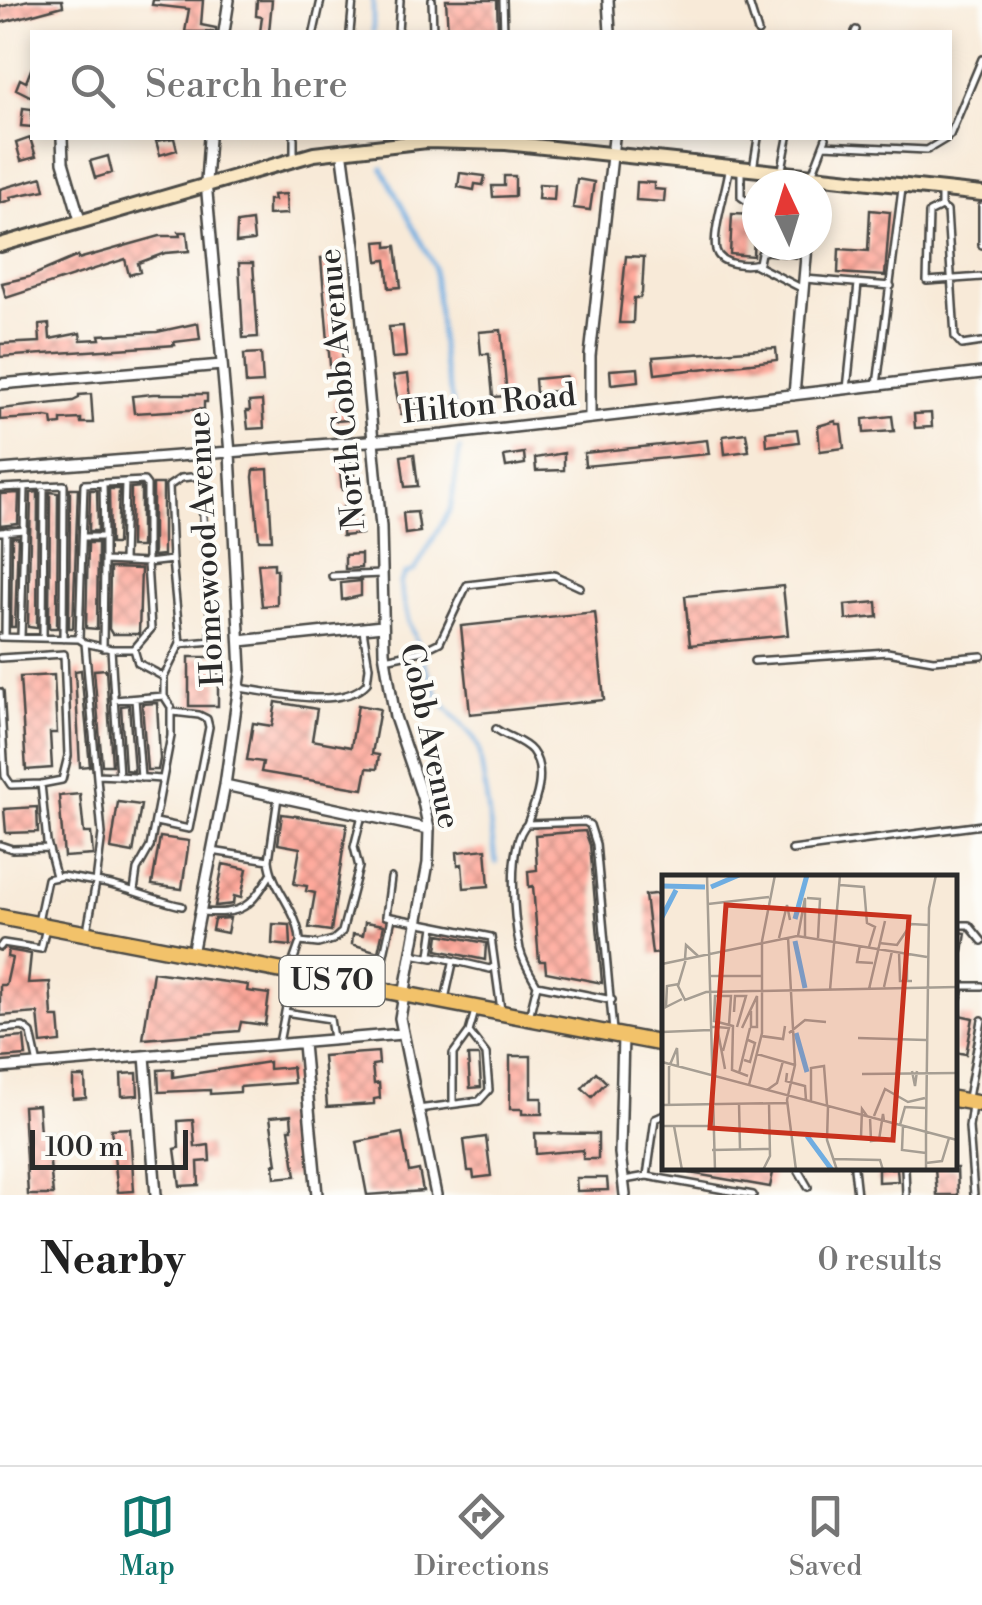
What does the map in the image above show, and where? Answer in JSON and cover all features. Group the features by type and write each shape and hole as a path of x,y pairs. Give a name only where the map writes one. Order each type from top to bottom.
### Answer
{"main road":[{"name":"US 70","path":"0,917 662,1044"}],"street":[{"path":"224,30 229,0"},
{"path":"608,0 610,30"},
{"path":"62,140 63,162 80,220"},
{"name":"Homewood Avenue","path":"192,954 225,785 239,688 230,453 206,182 210,140"},
{"path":"0,246 294,158 400,140"},
{"path":"506,140 762,170"},
{"path":"590,418 590,356 614,140"},
{"name":"North Cobb Avenue","path":"342,148 373,442 382,626"},
{"path":"832,181 982,194"},
{"path":"794,395 805,260"},
{"path":"0,384 222,366"},
{"name":"Hilton Road","path":"0,470 373,442 982,373"},
{"path":"240,641 382,626"},
{"name":"Cobb Avenue","path":"382,626 396,717 429,829 428,864 402,994 402,1034 436,1195"},
{"path":"225,785 429,829"},
{"path":"0,1068 402,1034"},
{"path":"618,1035 625,1195"},
{"path":"304,1044 316,1195"},
{"path":"145,1056 156,1195"}],"lane":[{"path":"314,30 321,0"},
{"path":"350,30 353,0"},
{"path":"398,30 400,0"},
{"path":"432,0 433,30"},
{"path":"503,0 504,30"},
{"path":"748,0 757,30"},
{"path":"952,127 982,59"},
{"path":"294,140 294,158"},
{"path":"757,140 741,168 716,251 721,258 742,266 756,265 802,284 892,286"},
{"path":"782,170 788,140"},
{"path":"815,170 825,142 927,150 942,140"},
{"path":"741,168 742,197"},
{"path":"877,386 903,186"},
{"path":"941,190 941,207"},
{"path":"982,206 982,245"},
{"path":"941,207 947,211 957,342 982,342"},
{"path":"941,207 929,213 926,276 933,282 982,277"},
{"path":"756,265 758,260"},
{"path":"848,389 858,284"},
{"path":"134,890 137,870 147,856 156,822 171,736 172,712 164,696 164,677 180,644 169,486 181,478 200,476 212,642 180,644"},
{"path":"86,934 102,834 82,641 84,484 144,481 147,485 151,629 134,650"},
{"path":"123,562 124,482"},
{"path":"103,483 107,648 119,776"},
{"path":"0,488 64,485 63,639"},
{"path":"42,638 44,486"},
{"path":"21,638 25,487"},
{"path":"24,530 3,532 2,637 63,639 134,650"},
{"path":"82,537 104,538"},
{"path":"104,561 172,560"},
{"path":"332,576 382,574"},
{"path":"385,659 440,642 467,584 554,575 580,587"},
{"path":"239,688 334,698 356,694 367,683 369,667 362,627"},
{"path":"134,650 138,663 164,677"},
{"path":"754,661 886,652 932,660 982,656"},
{"path":"0,658 64,654 68,756 62,780 11,785 2,777 0,692"},
{"path":"114,700 164,696"},
{"path":"135,699 141,778"},
{"path":"156,822 189,829 209,727 207,719 199,715 172,712"},
{"path":"496,730 526,746 536,762 539,785 516,852 520,946 525,965 537,985 529,1018"},
{"path":"96,775 161,779"},
{"path":"41,784 48,848 56,876"},
{"path":"278,797 269,860 271,874 288,901 299,927 300,942 278,1046"},
{"path":"300,942 318,944 333,940 342,932 359,867 354,847 362,815"},
{"path":"527,824 585,822 594,832 618,1035"},
{"path":"792,850 982,825"},
{"path":"0,844 12,850 48,848"},
{"path":"212,852 269,860"},
{"path":"199,912 224,914 242,909 253,903 271,874"},
{"path":"0,947 3,943 41,949 45,884 56,876 134,890 158,902 182,906"},
{"path":"392,878 384,915 491,936 502,1013"},
{"path":"376,989 392,918"},
{"path":"434,925 428,951 436,958"},
{"path":"957,925 969,925 982,941"},
{"path":"411,954 490,970 493,967"},
{"path":"444,1002 454,963"},
{"path":"537,985 612,1000"},
{"path":"957,1000 962,986 982,986"},
{"path":"453,1104 453,1054 469,1032 476,1008"},
{"path":"285,1012 330,1019 332,1041"},
{"path":"974,1195 969,1101 982,1020"},
{"path":"0,1029 23,1027 31,1034 38,1065"},
{"path":"418,1109 480,1101 489,1090 486,1054 469,1032"},
{"path":"647,1176 655,1120 662,1116"},
{"path":"798,1170 808,1187"},
{"path":"854,1170 856,1195"},
{"path":"905,1170 906,1195"},
{"path":"623,1180 647,1176 753,1195"}],"building":[{"path":"29,0 62,0 63,6 0,23 0,7"},
{"path":"153,0 203,0 201,25 216,30 185,30 189,9 152,5"},
{"path":"257,0 272,0 269,30 260,30 262,17 256,16"},
{"path":"446,0 497,0 498,30 448,30"},
{"path":"30,72 30,96 16,89 20,79 26,82"},
{"path":"23,108 30,109 30,127 21,126"},
{"path":"30,138 36,157 21,161 16,143"},
{"path":"174,140 177,150 160,155 156,141"},
{"path":"108,156 112,173 95,178 90,161"},
{"path":"460,173 485,176 483,185 475,184 474,190 458,187"},
{"path":"504,176 515,176 515,196 493,197 492,186 504,186"},
{"path":"42,177 45,190 0,203 0,189"},
{"path":"577,179 594,182 590,210 573,208"},
{"path":"637,182 654,183 654,189 665,190 664,202 636,200"},
{"path":"539,184 555,185 554,200 538,199"},
{"path":"286,194 287,214 268,215 268,200 274,200 273,195"},
{"path":"870,210 890,212 885,276 838,273 839,249 868,251"},
{"path":"732,214 742,214 742,255 730,254"},
{"path":"252,221 254,241 236,243 237,223"},
{"path":"179,232 187,232 189,251 165,253 138,263 140,272 129,275 125,259 6,298 2,283 29,277 78,256 160,236 180,236"},
{"path":"387,241 387,247 396,246 401,287 389,288 386,260 378,261 376,242"},
{"path":"626,256 644,257 642,293 640,298 634,298 633,323 619,323"},
{"path":"335,257 344,376 331,377 321,258"},
{"path":"239,263 253,263 258,337 243,338"},
{"path":"198,323 200,339 174,342 175,345 0,357 0,344 40,342 39,325 49,324 50,339 80,333 81,340 100,339 99,335 157,332"},
{"path":"403,326 406,357 392,358 389,327"},
{"path":"501,330 507,396 493,397 489,354 481,354 479,332"},
{"path":"776,348 777,360 655,374 653,357"},
{"path":"261,353 263,383 246,384 244,354"},
{"path":"638,368 639,381 611,384 610,370"},
{"path":"408,374 417,413 401,415 393,376"},
{"path":"566,376 567,390 536,393 535,379"},
{"path":"91,394 93,423 61,420 61,424 53,425 52,418 46,417 0,420 0,409 73,401 79,395"},
{"path":"207,394 207,402 204,409 134,413 132,396"},
{"path":"347,399 348,420 335,421 334,400"},
{"path":"262,401 264,428 248,429 249,402"},
{"path":"931,413 932,427 915,428 914,414"},
{"path":"892,416 894,431 864,433 863,419"},
{"path":"836,421 841,424 844,448 820,451 818,426"},
{"path":"797,429 799,442 767,446 766,432"},
{"path":"746,433 749,451 725,454 723,436"},
{"path":"707,440 709,454 585,466 584,453"},
{"path":"524,453 525,464 506,467 504,456"},
{"path":"564,453 564,470 536,471 535,458"},
{"path":"414,454 418,486 405,487 401,456"},
{"path":"353,461 355,489 342,490 339,462"},
{"path":"268,469 272,540 259,540 253,477 254,470"},
{"path":"153,484 163,484 163,555 153,556"},
{"path":"141,487 141,547 130,547 131,488"},
{"path":"70,488 78,488 73,628 69,628"},
{"path":"109,489 119,489 117,544 110,544"},
{"path":"90,490 97,490 98,531 89,531"},
{"path":"38,492 37,628 28,627 31,493"},
{"path":"50,492 58,493 57,628 49,628"},
{"path":"19,493 18,524 0,526 0,494"},
{"path":"359,505 362,534 342,536 343,507"},
{"path":"417,512 420,532 405,534 403,513"},
{"path":"12,537 18,537 15,627 11,627"},
{"path":"88,543 98,543 97,629 86,628"},
{"path":"361,554 361,568 345,569 345,555"},
{"path":"274,563 277,605 262,606 258,564"},
{"path":"110,568 141,569 139,634 112,634 109,629"},
{"path":"361,581 361,596 342,600 341,583"},
{"path":"783,586 788,635 690,645 685,596"},
{"path":"877,602 878,617 846,620 845,605"},
{"path":"595,612 604,700 470,714 461,626"},
{"path":"189,657 218,657 218,706 189,706"},
{"path":"106,669 112,765 102,765 94,670"},
{"path":"81,670 90,766 80,767 75,671"},
{"path":"54,675 57,733 50,733 52,768 26,770 20,677"},
{"path":"276,702 317,709 312,740 351,747 358,705 380,709 372,754 379,755 377,769 367,768 363,789 261,772 263,762 247,760 253,723 272,726"},
{"path":"157,703 160,759 158,770 147,770 142,704"},
{"path":"129,705 134,771 125,770 121,706"},
{"path":"80,794 84,833 91,833 93,855 64,857 59,796"},
{"path":"118,802 141,805 133,853 111,849"},
{"path":"37,807 38,832 6,833 4,809"},
{"path":"282,814 347,823 331,931 309,928 315,893 306,891 307,886 294,884 300,848 278,844"},
{"path":"585,831 590,845 602,983 546,972 545,961 539,961 533,886 529,887 528,871 537,870 535,835"},
{"path":"160,837 189,841 182,889 152,885"},
{"path":"486,849 489,886 464,888 457,852"},
{"path":"223,864 247,869 241,898 234,896 233,904 215,906"},
{"path":"662,893 662,953 652,954 645,895"},
{"path":"230,918 227,933 212,930 214,919"},
{"path":"365,922 384,925 378,952 352,944 353,934 363,935"},
{"path":"273,924 290,925 291,946 272,944"},
{"path":"957,932 966,933 963,952 957,951"},
{"path":"439,934 486,943 485,960 437,950"},
{"path":"8,950 31,954 28,983 50,982 52,1017 59,1017 61,1042 41,1044 38,1013 0,1016 0,985 6,985 12,958 7,957"},
{"path":"153,972 248,985 247,991 269,994 265,1025 241,1022 239,1031 143,1039"},
{"path":"959,1015 973,1018 966,1054 957,1052"},
{"path":"24,1037 26,1056 0,1058 0,1039"},
{"path":"378,1052 379,1064 372,1065 380,1098 374,1099 374,1104 327,1107 323,1056"},
{"path":"468,1056 479,1056 481,1087 470,1088"},
{"path":"510,1056 531,1056 531,1098 542,1098 542,1114 522,1114 522,1109 510,1109"},
{"path":"269,1062 269,1069 292,1067 294,1083 240,1087 240,1092 210,1094 210,1090 159,1092 158,1070 173,1069 173,1077"},
{"path":"596,1072 606,1082 592,1097 582,1088"},
{"path":"137,1073 138,1095 122,1096 121,1074"},
{"path":"73,1077 85,1077 86,1098 73,1099"},
{"path":"38,1105 40,1133 52,1132 53,1152 49,1152 53,1195 28,1195 23,1106"},
{"path":"291,1115 289,1129 296,1176 275,1178 277,1164 270,1117"},
{"path":"193,1120 195,1147 209,1145 210,1161 198,1162 199,1185 180,1186 175,1149 179,1148 178,1121"},
{"path":"130,1128 134,1191 118,1192 111,1129"},
{"path":"402,1133 409,1172 419,1170 423,1191 367,1195 357,1142"},
{"path":"535,1133 598,1134 598,1159 583,1159 583,1150 536,1154"},
{"path":"486,1137 491,1176 474,1178 473,1171 468,1171 464,1140"},
{"path":"957,1168 958,1195 937,1195 935,1170"},
{"path":"684,1170 774,1170 770,1187"},
{"path":"878,1170 897,1170 898,1181 878,1182"},
{"path":"576,1178 607,1178 608,1190 577,1191"}],"waterway":[{"path":"373,0 373,30"},
{"path":"382,168 434,266 443,362 457,421"},
{"path":"417,643 400,583 405,574 415,570 451,508 460,449"},
{"path":"422,659 440,700 479,748 496,863"}]}
